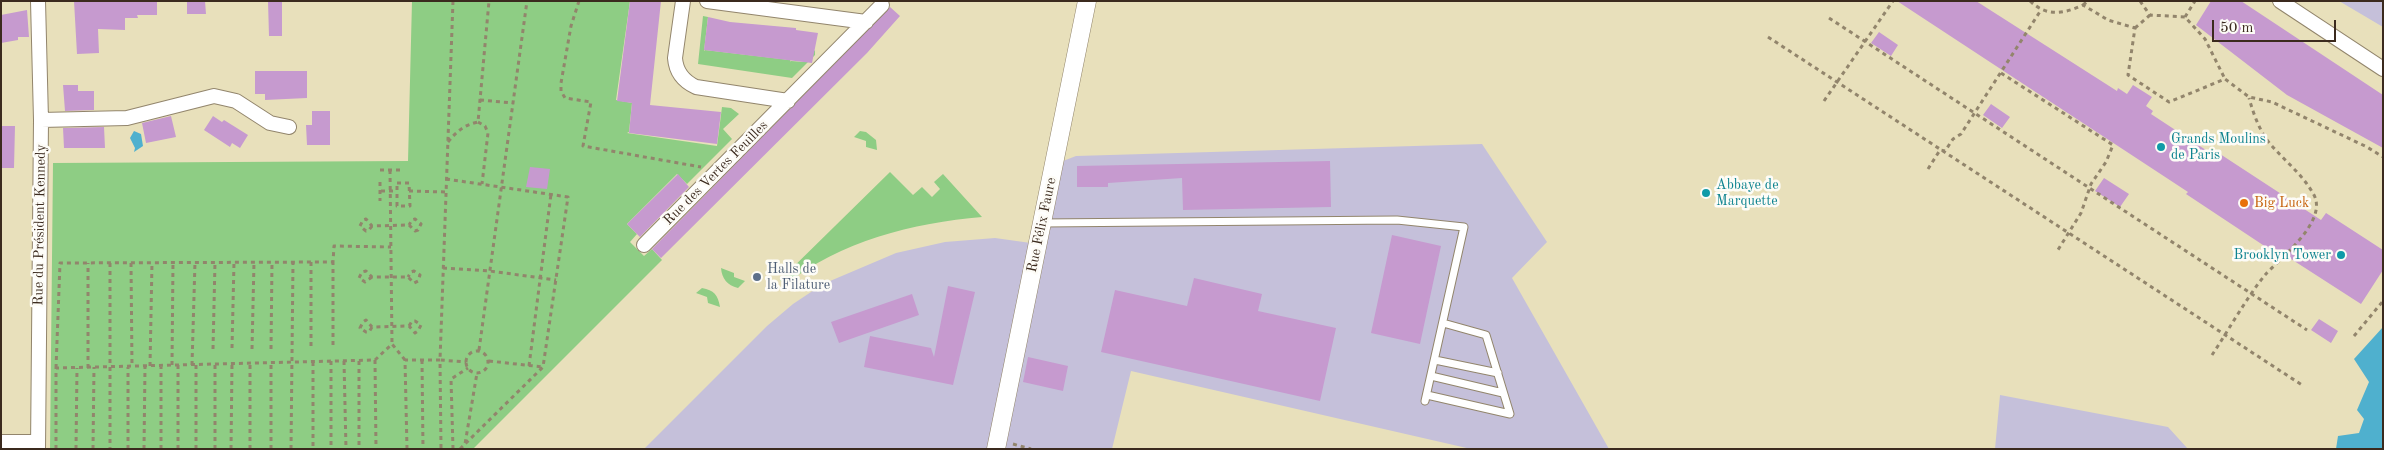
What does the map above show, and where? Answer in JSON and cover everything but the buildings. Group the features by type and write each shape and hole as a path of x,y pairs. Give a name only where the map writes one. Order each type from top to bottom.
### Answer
{"street":[{"name":"Rue du Président Kennedy","path":"38,1 41,120 38,445"},
{"name":"Rue des Vertes Feuilles","path":"683,1 676,66 684,80 696,87 788,101"},
{"path":"708,1 866,22"},
{"path":"792,1 804,14"},
{"name":"Rue Félix Faure","path":"996,449 1087,1"},
{"path":"2280,1 2383,69"},
{"name":"Rue des Vertes Feuilles","path":"644,245 882,4"},
{"path":"41,120 127,118 214,96 236,101 270,123 289,127"},
{"path":"1,442 38,445"}],"lane":[{"path":"1042,223 1397,220 1464,227 1426,398 1510,414 1486,335 1443,323"},
{"path":"1434,360 1498,374"},
{"path":"1431,376 1503,393"}],"path":[{"path":"441,449 440,360 453,1"},
{"path":"478,122 489,1"},
{"path":"479,350 527,1"},
{"path":"579,1 571,26 561,91 565,98 591,102 583,146 704,167 722,167"},
{"path":"1824,101 1893,1"},
{"path":"2030,1 2051,14 2069,12 2088,1"},
{"path":"2140,1 2150,16"},
{"path":"2185,18 2195,1"},
{"path":"2083,5 2108,20 2135,28"},
{"path":"1940,150 1945,151 1975,114 2042,10"},
{"path":"2225,78 2169,102 2128,75 2135,28 2150,16 2185,18 2206,40 2225,78 2249,97 2272,102 2367,146 2383,157"},
{"path":"1829,18 2307,330"},
{"path":"1768,37 2302,385"},
{"path":"2001,73 2113,145 2106,162 2091,184 2081,213 2056,253"},
{"path":"2212,355 2266,275 2297,245 2316,210 2315,197 2280,152 2267,140 2256,119 2249,97"},
{"path":"480,100 513,103"},
{"path":"448,142 457,131 469,124 478,122 485,126 488,132 482,184"},
{"path":"1928,169 1940,150"},
{"path":"380,170 400,170"},
{"path":"390,170 392,344 405,360 406,449"},
{"path":"446,179 568,197 543,367 460,449"},
{"path":"380,182 380,201"},
{"path":"397,183 409,183 409,191 410,206 397,206 397,183"},
{"path":"380,191 397,191"},
{"path":"409,191 446,192"},
{"path":"530,366 551,194"},
{"path":"372,226 409,225"},
{"path":"333,345 334,246 391,247"},
{"path":"150,366 152,262"},
{"path":"172,365 173,262"},
{"path":"195,262 194,365 196,449"},
{"path":"213,349 215,262"},
{"path":"232,348 234,262"},
{"path":"252,350 254,262"},
{"path":"271,349 272,262"},
{"path":"292,449 293,262"},
{"path":"311,262 311,346"},
{"path":"56,449 56,368 60,263 333,262"},
{"path":"88,263 88,368"},
{"path":"110,263 110,449"},
{"path":"128,449 131,263"},
{"path":"443,268 490,271 556,280"},
{"path":"372,277 408,277"},
{"path":"2354,336 2383,301"},
{"path":"372,327 409,326"},
{"path":"56,368 375,360 392,344"},
{"path":"479,350 486,354 489,362 484,371 477,373 468,368 466,362 469,354 479,350"},
{"path":"375,360 376,449"},
{"path":"405,360 466,362"},
{"path":"422,360 423,449"},
{"path":"331,361 331,449"},
{"path":"344,361 346,449"},
{"path":"359,361 359,449"},
{"path":"313,362 313,449"},
{"path":"489,362 543,367"},
{"path":"250,363 250,449"},
{"path":"271,363 271,449"},
{"path":"215,364 215,449"},
{"path":"231,449 232,364"},
{"path":"178,365 178,449"},
{"path":"144,449 145,366"},
{"path":"161,366 161,449"},
{"path":"93,449 94,367"},
{"path":"76,449 77,368"},
{"path":"453,449 452,379 468,368"},
{"path":"465,444 477,373"}],"shaded area":[{"path":"2339,1 2383,1 2383,27"},
{"path":"1482,144 1547,242 1512,278 1609,449 1471,449 1131,371 1112,449 644,449 767,326 793,304 823,284 896,253 945,242 995,238 1045,245 1063,161 1076,156"},
{"path":"2000,395 2168,427 2188,449 1995,449"}],"green space":[{"path":"412,1 630,1 616,100 632,103 629,132 627,133 717,146 722,107 731,108 739,114 723,129 732,139 687,184 677,174 627,224 637,234 630,242 644,256 652,249 662,260 473,449 50,449 53,163 408,161"},
{"path":"703,16 708,17 704,51 790,60 791,62 804,62 815,50 815,55 792,78 698,64"},
{"path":"860,131 866,132 876,140 877,150 866,147 866,141 854,137"},
{"path":"890,172 913,195 922,187 932,197 940,189 934,182 943,174 982,217 930,224 878,237 829,257 785,285 780,280"},
{"path":"721,268 734,273 734,277 745,281 738,288 731,285 724,278"},
{"path":"702,288 710,290 715,294 720,307 708,303 707,297 696,293"}],"water":[{"path":"134,131 141,134 143,146 134,152 135,148 130,138"},
{"path":"2383,327 2383,449 2336,449 2338,436 2359,433 2364,419 2357,410 2369,382 2354,359"}],"place":[{"name":"Grands Moulins de Paris","path":"2161,147"},
{"name":"Abbaye de Marquette","path":"1706,193"},
{"name":"Big Luck","path":"2244,203"},
{"name":"Brooklyn Tower","path":"2341,255"},
{"name":"Halls de la Filature","path":"757,277"}]}
